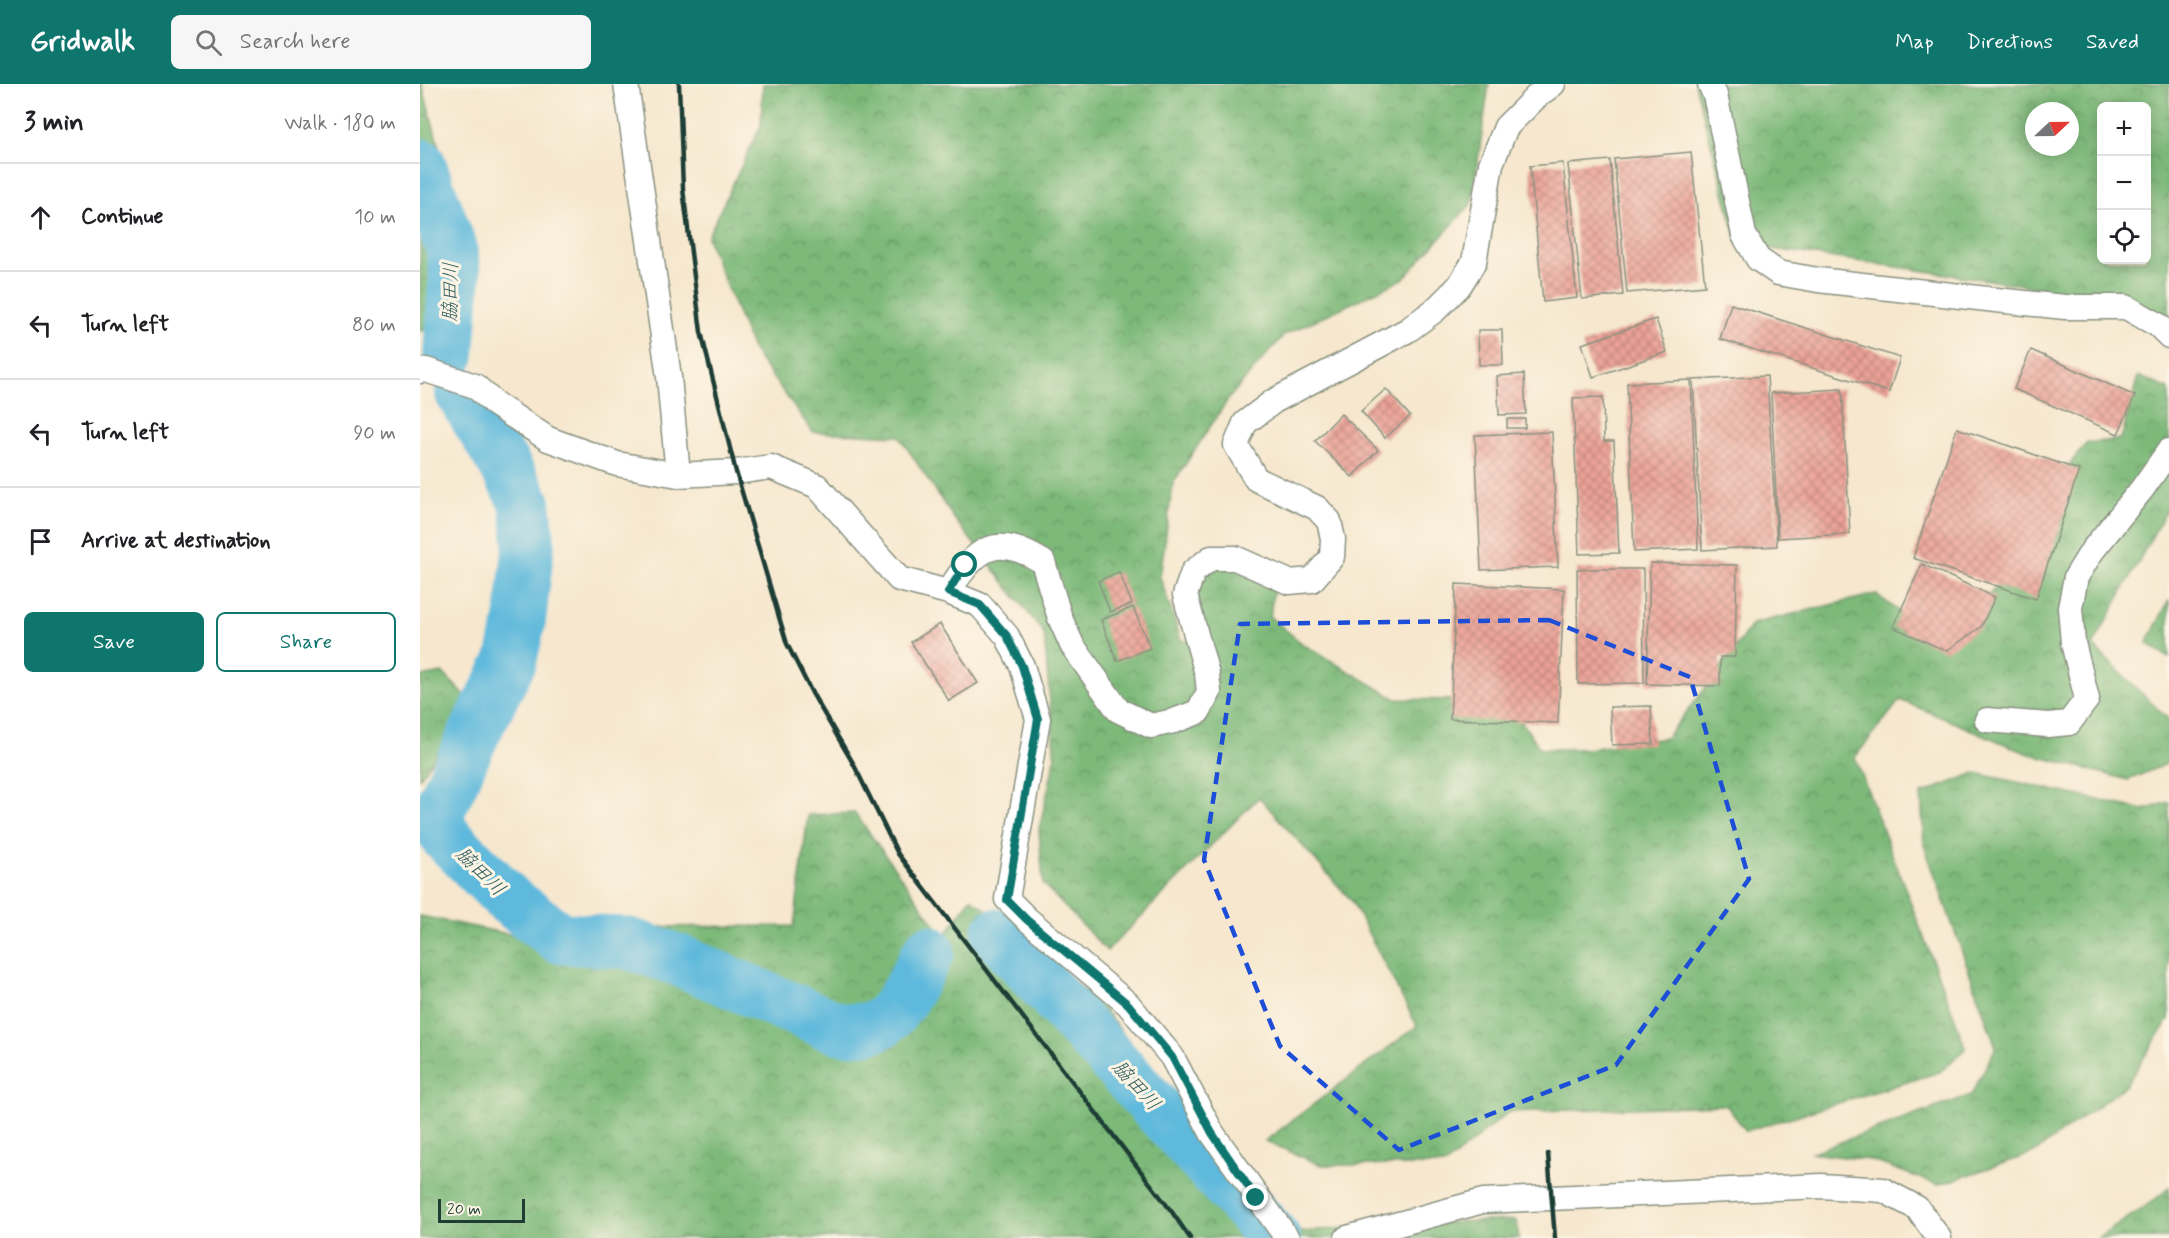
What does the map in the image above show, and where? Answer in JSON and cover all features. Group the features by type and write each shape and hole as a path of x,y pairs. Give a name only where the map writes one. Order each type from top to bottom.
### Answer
{"street":[{"path":"626,84 669,377 678,475"},
{"path":"948,592 965,565 981,551 1003,546 1024,550 1043,562 1060,618 1072,645 1118,710 1151,726 1198,712 1209,692 1207,674 1185,595 1193,572 1211,558 1235,558 1288,582 1312,580 1332,557 1333,539 1329,521 1317,508 1256,479 1236,445 1245,423 1274,401 1408,330 1435,310 1459,286 1474,262 1491,164 1506,127 1538,95 1553,84"},
{"path":"1710,84 1715,95 1744,235 1758,259 1778,273 1818,280 2065,307 2126,308 2158,325 2169,336"},
{"path":"420,370 475,387 495,404 548,439 616,464 678,475 736,472 771,467 817,486 899,579 948,592 980,605 1007,636 1022,666 1038,719 1007,900 1027,920 1128,1004 1172,1057 1212,1133 1287,1238"},
{"path":"1987,720 2048,725 2069,723 2078,713 2087,699 2073,643 2070,608 2076,577 2092,551 2169,451"},
{"path":"1347,1238 1483,1201 1821,1186 1883,1190 1917,1208 1939,1238"}],"highlighted area":[{"path":"1549,620 1690,677 1749,879 1616,1065 1399,1150 1280,1046 1204,860 1240,624"}],"green space":[{"path":"420,84 422,84 467,250 428,329 420,331"},
{"path":"763,84 1489,84 1472,203 1403,279 1284,335 1229,398 1173,483 1160,577 1181,640 1203,644 1188,578 1197,554 1277,564 1270,617 1304,645 1396,699 1508,701 1540,749 1588,749 1666,738 1752,624 1876,594 1943,645 2000,583 1988,563 2087,443 2121,439 2138,376 2169,389 2169,505 2093,646 2169,720 2169,763 2128,780 2029,754 1900,700 1855,757 1966,1048 1940,1072 1746,1131 1726,1105 1508,1112 1445,1165 1321,1165 1265,1141 1417,1026 1351,900 1259,797 1107,951 1043,884 1039,829 1055,760 1044,633 953,517 899,436 813,432 753,351 707,238 761,125"},
{"path":"1695,84 2169,84 2169,314 2022,285 1738,244"},
{"path":"2169,600 2169,658 2147,643"},
{"path":"443,673 472,703 420,778 420,677"},
{"path":"1975,773 2144,810 2169,802 2169,1019 2126,1085 2034,1153 1938,1185 1871,1160 1810,1153 1971,1095 1996,1047 1924,845 1921,794"},
{"path":"855,813 944,937 971,898 1015,931 1097,1001 1282,1234 1384,1224 1516,1220 1519,1238 420,1238 420,916 523,937 619,927 794,926 808,815"},
{"path":"2169,1188 2169,1238 2098,1238 2153,1201"}],"building":[{"path":"1691,152 1705,286 1627,293 1614,159"},
{"path":"1610,160 1623,295 1582,299 1568,164"},
{"path":"1563,163 1577,298 1543,302 1530,166"},
{"path":"1731,304 1900,358 1889,392 1720,339"},
{"path":"1656,319 1667,352 1593,377 1582,344"},
{"path":"1478,330 1502,330 1503,365 1479,365"},
{"path":"2031,350 2135,396 2118,434 2014,389"},
{"path":"1524,374 1526,414 1499,415 1497,376"},
{"path":"1767,376 1777,546 1702,550 1693,380"},
{"path":"1691,380 1698,549 1634,552 1627,383"},
{"path":"1386,389 1410,416 1385,438 1361,411"},
{"path":"1842,389 1850,534 1778,538 1771,393"},
{"path":"1603,397 1604,441 1614,441 1619,553 1579,554 1573,398"},
{"path":"1341,414 1378,450 1352,477 1315,441"},
{"path":"1507,419 1525,419 1525,428 1507,428"},
{"path":"1957,428 2079,470 2036,599 1913,558"},
{"path":"1552,432 1558,567 1481,570 1475,435"},
{"path":"1650,563 1737,565 1735,657 1720,657 1720,686 1647,684"},
{"path":"1922,564 1995,597 1981,627 1946,651 1893,627"},
{"path":"1577,569 1643,569 1644,683 1578,684"},
{"path":"1119,572 1132,604 1110,612 1098,581"},
{"path":"1456,584 1564,589 1558,723 1450,719"},
{"path":"1133,607 1150,648 1117,661 1101,620"},
{"path":"940,624 978,683 949,701 911,642"},
{"path":"1651,706 1653,744 1612,745 1610,707"}],"waterway":[{"name":"脇田川","path":"420,164 451,247 455,274 449,354"},
{"name":"脇田川","path":"461,393 525,503 529,543 520,620 511,661 437,815 444,835 509,900 560,938 627,943 678,960 838,1028 866,1028 883,1021 899,1004 929,951"},
{"name":"脇田川","path":"997,934 1275,1238"}],"railway":[{"path":"679,84 683,189 701,332 736,472 787,644 812,693 853,763 898,854 1190,1238"},
{"path":"1548,1154 1555,1238"}],"route":[{"path":"965,565 948,592 980,605 1007,636 1022,666 1038,719 1007,900 1027,920 1128,1004 1172,1057 1212,1133 1256,1198"}]}
